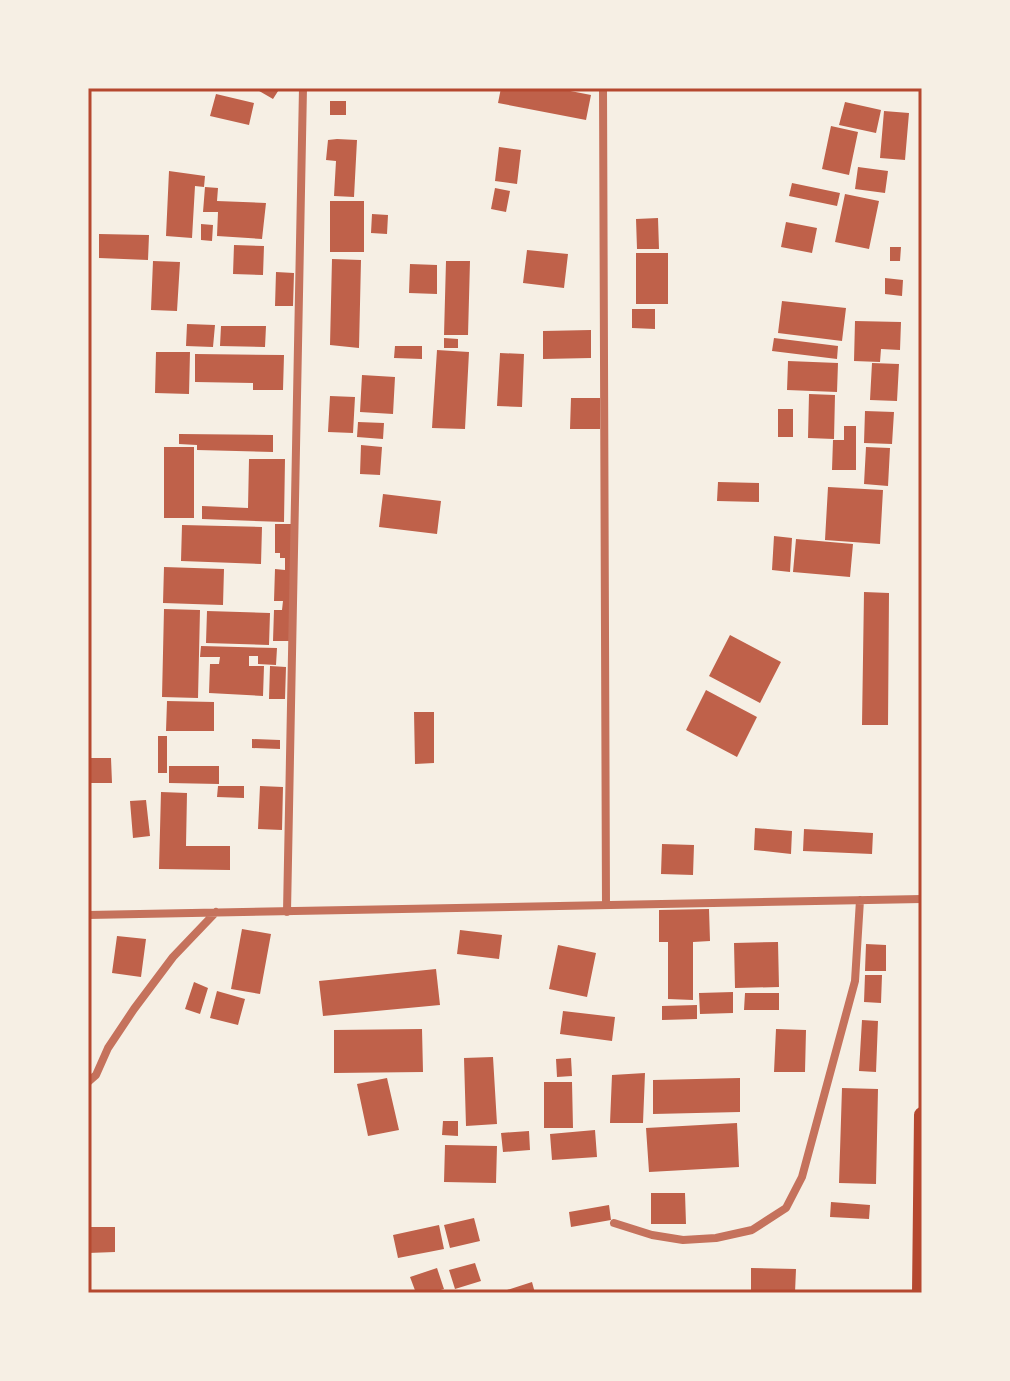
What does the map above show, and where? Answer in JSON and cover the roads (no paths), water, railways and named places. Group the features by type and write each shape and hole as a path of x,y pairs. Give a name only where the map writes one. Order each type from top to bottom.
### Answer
{"main road":[{"path":"920,1293 922,1115"}],"street":[{"path":"287,912 303,88"},
{"path":"603,88 606,905"},
{"path":"88,915 922,899"},
{"path":"614,1223 652,1235 683,1240 716,1238 752,1230 786,1208 802,1177 855,981 860,900"},
{"path":"88,1082 96,1075 108,1048 165,968 216,912"}]}
